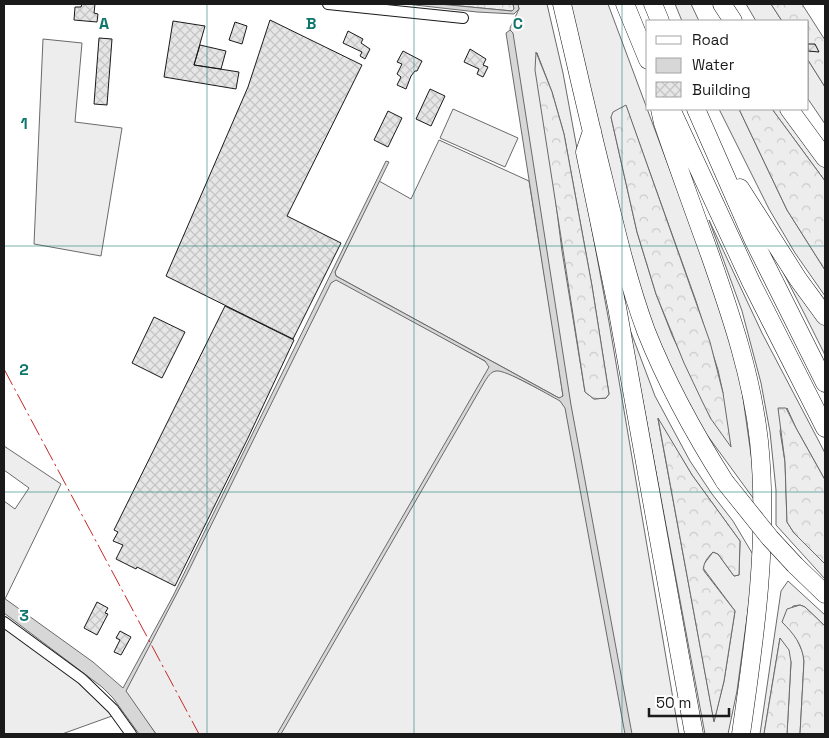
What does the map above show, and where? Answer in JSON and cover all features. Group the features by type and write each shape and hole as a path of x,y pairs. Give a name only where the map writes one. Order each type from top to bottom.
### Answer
{"highway":[{"path":"562,4 614,224 635,297 646,329 676,399 696,437 725,482 770,538 825,594"},
{"path":"626,4 646,55"},
{"path":"652,4 660,20"},
{"path":"722,4 732,20"},
{"path":"660,110 663,123 728,307 751,393 759,440 762,562 755,637 741,734"},
{"path":"671,110 751,282 825,428"},
{"path":"696,110 753,239 825,383"},
{"path":"790,110 825,158"},
{"path":"592,131 585,152 620,327 693,730"},
{"path":"811,139 825,153"},
{"path":"711,143 798,279 825,316"}],"street":[{"path":"328,4 463,18"},
{"path":"4,622 82,679 113,709 131,734"}],"shaded area":[{"path":"518,4 547,4 563,73 609,322 679,734 156,734 125,692 185,576 332,276 492,365 570,405 510,28 519,9","holes":["537,53 552,92 564,134 592,286 609,394 606,398 594,399 585,392 562,251"]},
{"path":"570,4 608,4 718,299 741,384 756,490 756,502 688,409 676,384 647,310 624,232","holes":["626,106 696,301 718,370 723,393 711,419 672,335 656,294 637,232 611,117"]},
{"path":"675,4 691,4 699,20 682,20"},
{"path":"746,4 771,4 781,20 755,20"},
{"path":"43,39 82,43 75,122 122,128 101,256 34,244"},
{"path":"809,62 825,87 825,124 809,100"},
{"path":"453,109 518,138 505,167 440,138"},
{"path":"720,110 739,110 787,210 825,270 825,296 795,253 769,209"},
{"path":"773,110 784,110 825,167 825,181"},
{"path":"439,140 529,181 553,328 563,396 561,398 336,276 335,272 379,181 411,199"},
{"path":"709,220 762,333 825,453 825,480 787,408 780,431 785,462 787,522 794,533 825,564 825,579 776,525 776,490 770,432 761,383 742,311"},
{"path":"782,270 825,325 825,355 805,315"},
{"path":"629,327 655,396 690,461 733,521 755,558 737,691 728,734 705,734","holes":["658,419 692,475 740,541 739,575 734,576 718,554 713,552 703,568 735,611 724,681 714,721"]},
{"path":"4,446 61,484 5,599 4,501 15,509 29,488 4,470"},
{"path":"788,581 825,615 825,626 805,607 800,605 793,606 782,622 795,635 803,653 800,734 787,734 791,662 780,638 764,734 760,734 781,591"},
{"path":"4,627 82,685 99,700 112,716 62,734 4,734"}],"green space":[{"path":"439,4 513,4 514,9 512,11"},
{"path":"771,4 802,4 825,40 825,87 809,62 809,20 781,20"},
{"path":"536,52 552,92 564,134 592,286 609,394 606,398 594,399 585,392 535,70"},
{"path":"626,105 710,342 723,393 731,447 711,419 702,401 684,363 656,294 637,232 611,117 613,112"},
{"path":"739,110 773,110 825,181 825,270 787,210"},
{"path":"778,408 786,408 825,480 825,564 794,533 787,522 785,462"},
{"path":"658,418 692,475 740,541 739,575 734,576 718,554 713,552 707,558 704,566 704,571 735,611 724,681 714,722"},
{"path":"800,605 805,607 825,626 825,734 800,734 804,661 797,640 782,622 787,609"},
{"path":"780,638 789,650 791,662 787,734 764,734"}],"water":[{"path":"406,4 439,4 512,11 514,9 513,4 518,4 519,9 514,14"},
{"path":"510,30 513,33 571,405 632,734 625,734 565,408 560,401 537,388 501,371 496,371 485,381 281,734 277,734 489,367 485,361 336,280 331,283 187,574 126,691 156,734 139,734 113,698 102,687 4,613 4,598 93,662 123,688 173,596 386,161 389,162 335,272 336,276 559,398 563,396 506,33"}],"building":[{"path":"82,4 95,4 94,13 98,14 97,22 74,20 75,7 81,7"},
{"path":"270,20 362,65 287,216 341,243 293,339 166,276 248,87"},
{"path":"173,21 205,26 194,65 239,72 236,89 164,77"},
{"path":"235,22 247,26 242,44 229,40"},
{"path":"348,31 363,39 361,43 370,49 365,59 360,56 362,52 343,43"},
{"path":"99,38 112,39 107,105 94,104"},
{"path":"809,44 815,44 819,52 809,51"},
{"path":"200,45 226,51 221,69 194,65"},
{"path":"470,49 486,59 483,65 488,67 483,77 477,74 479,69 464,62"},
{"path":"403,51 422,61 417,71 411,76 406,89 397,85 401,77 397,74 402,64 397,62"},
{"path":"430,89 445,96 431,126 416,119"},
{"path":"388,111 402,118 388,147 374,140"},
{"path":"225,306 294,340 175,586 116,559 123,545 113,541 118,532 114,530"},
{"path":"154,317 185,332 162,378 132,363"},
{"path":"97,602 108,608 105,613 108,614 97,635 84,628"},
{"path":"120,631 131,637 121,655 114,652 120,640 116,638"}],"power":[{"path":"4,369 199,734"}]}
